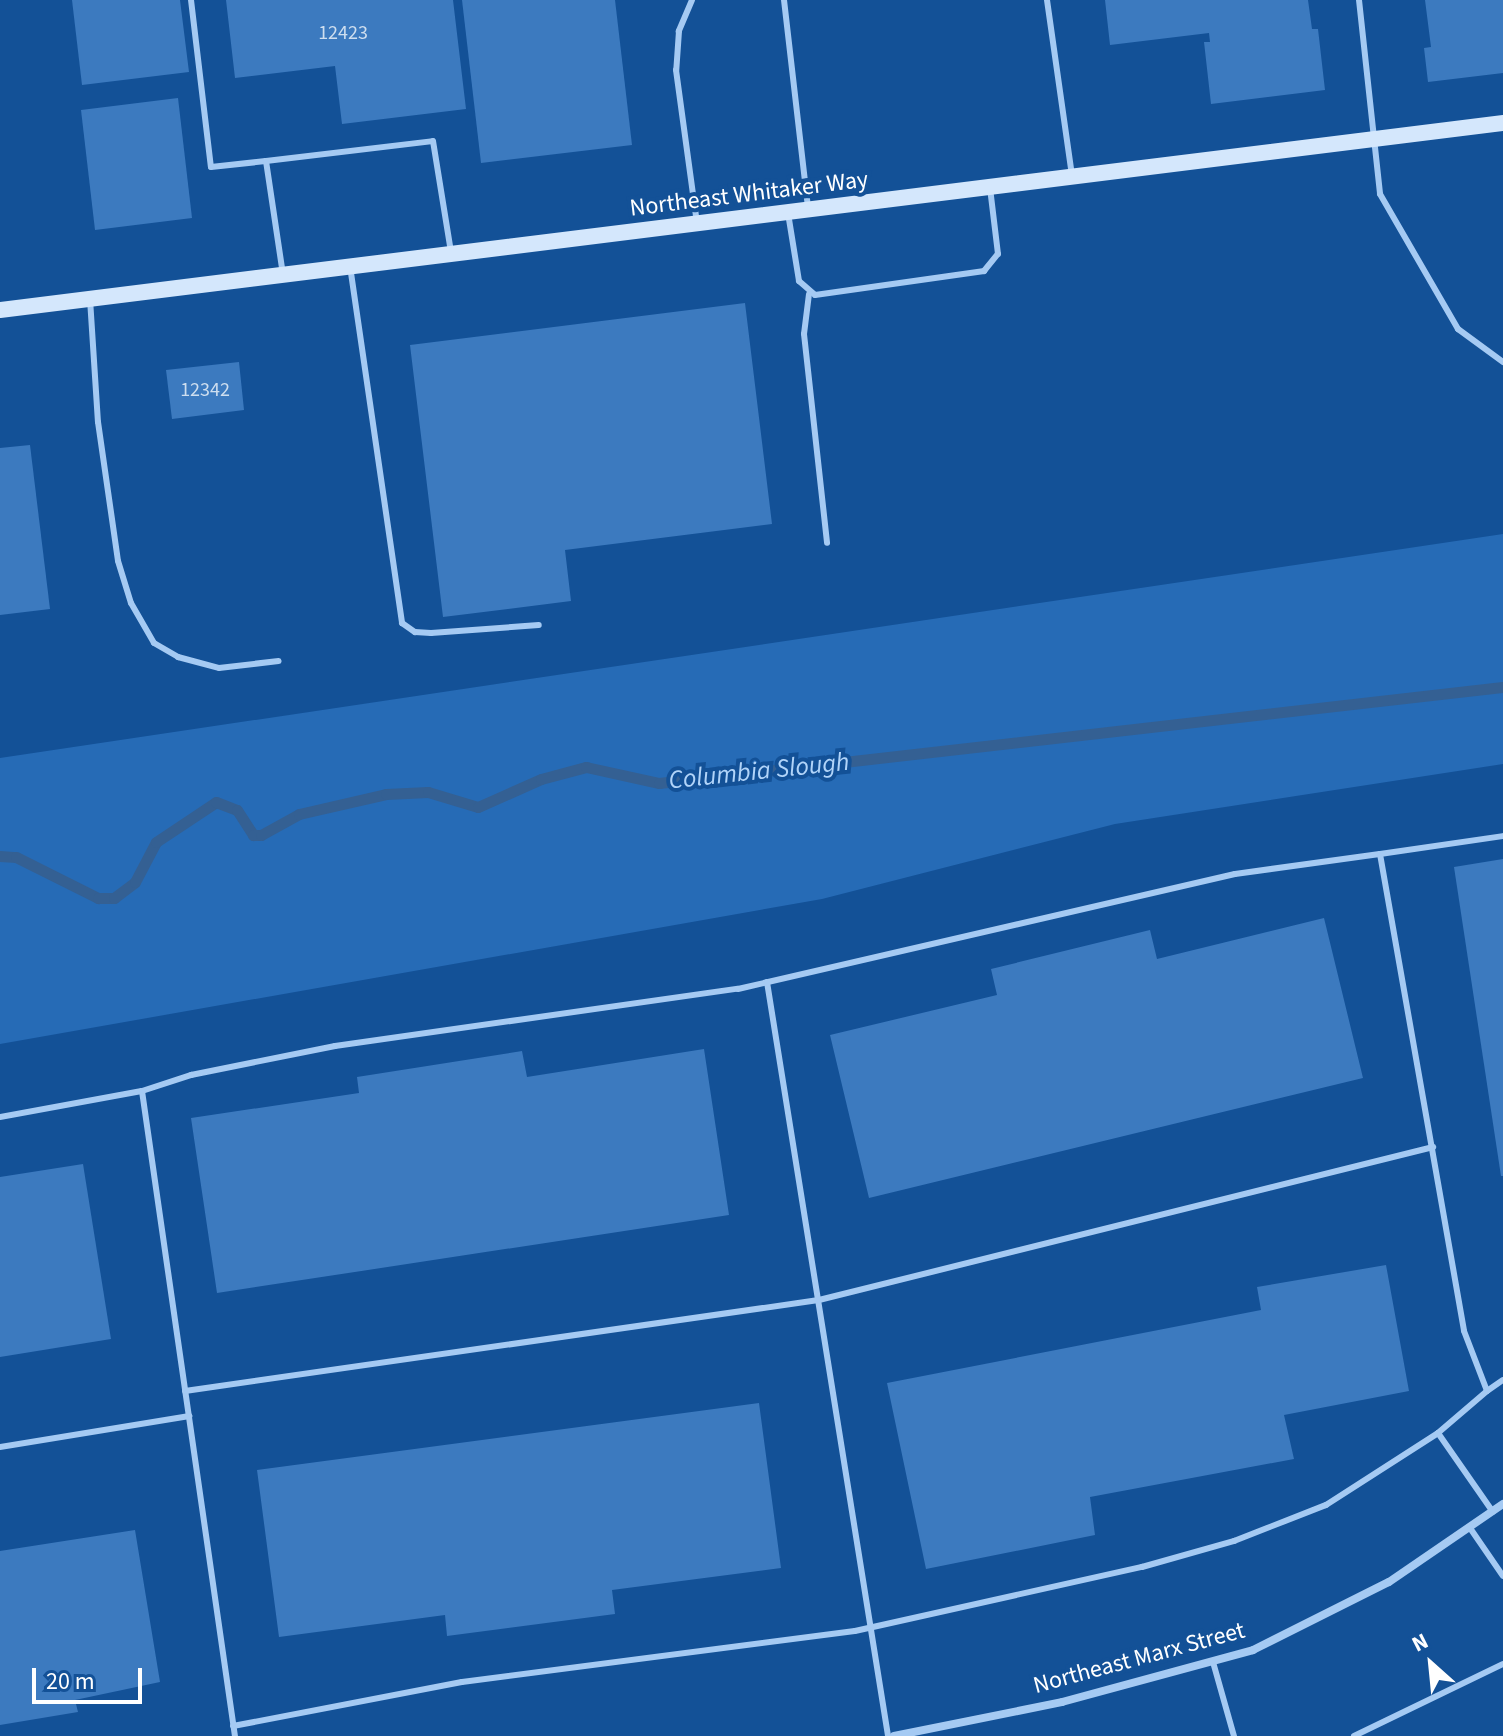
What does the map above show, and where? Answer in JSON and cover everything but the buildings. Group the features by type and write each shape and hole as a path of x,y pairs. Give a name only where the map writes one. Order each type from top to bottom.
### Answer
{"street":[{"name":"Northeast Whitaker Way","path":"0,310 1503,123"},
{"name":"Northeast Marx Street","path":"891,1736 1062,1702 1213,1662 1326,1617 1470,1528 1503,1504"}],"lane":[{"path":"191,0 211,167 433,141 451,253"},
{"path":"692,0 679,31 676,70 697,224"},
{"path":"784,0 809,211"},
{"path":"1047,0 1073,178"},
{"path":"1359,0 1380,194 1414,260 1458,329 1503,362"},
{"path":"266,161 283,275"},
{"path":"809,294 984,271 998,254 990,188"},
{"path":"788,213 799,281 809,294 804,334 827,543"},
{"path":"350,266 402,623 415,632 431,633 539,625"},
{"path":"90,299 103,453 118,561 131,603 154,643 178,657 219,668 279,661"},
{"path":"0,1117 142,1091 191,1075 335,1046 767,982 1235,874 1503,836"},
{"path":"1380,854 1464,1331 1487,1391"},
{"path":"767,982 891,1736"},
{"path":"142,1091 235,1736"},
{"path":"185,1391 819,1300 1433,1147"},
{"path":"233,1726 462,1682 872,1627 970,1609 1234,1541 1326,1505 1438,1433 1503,1380"},
{"path":"0,1447 189,1416"},
{"path":"1438,1433 1493,1512"},
{"path":"1470,1528 1503,1576"},
{"path":"1213,1662 1234,1736"},
{"path":"1354,1736 1503,1664"}],"shaded area":[{"path":"1503,534 1503,764 1115,824 822,899 0,1044 0,758"}],"waterway":[{"name":"Columbia Slough","path":"0,856 16,857 98,898 114,898 135,882 156,842 216,802 237,810 253,835 261,835 299,814 386,794 428,792 478,807 541,779 586,767 659,783 1503,687"}]}
